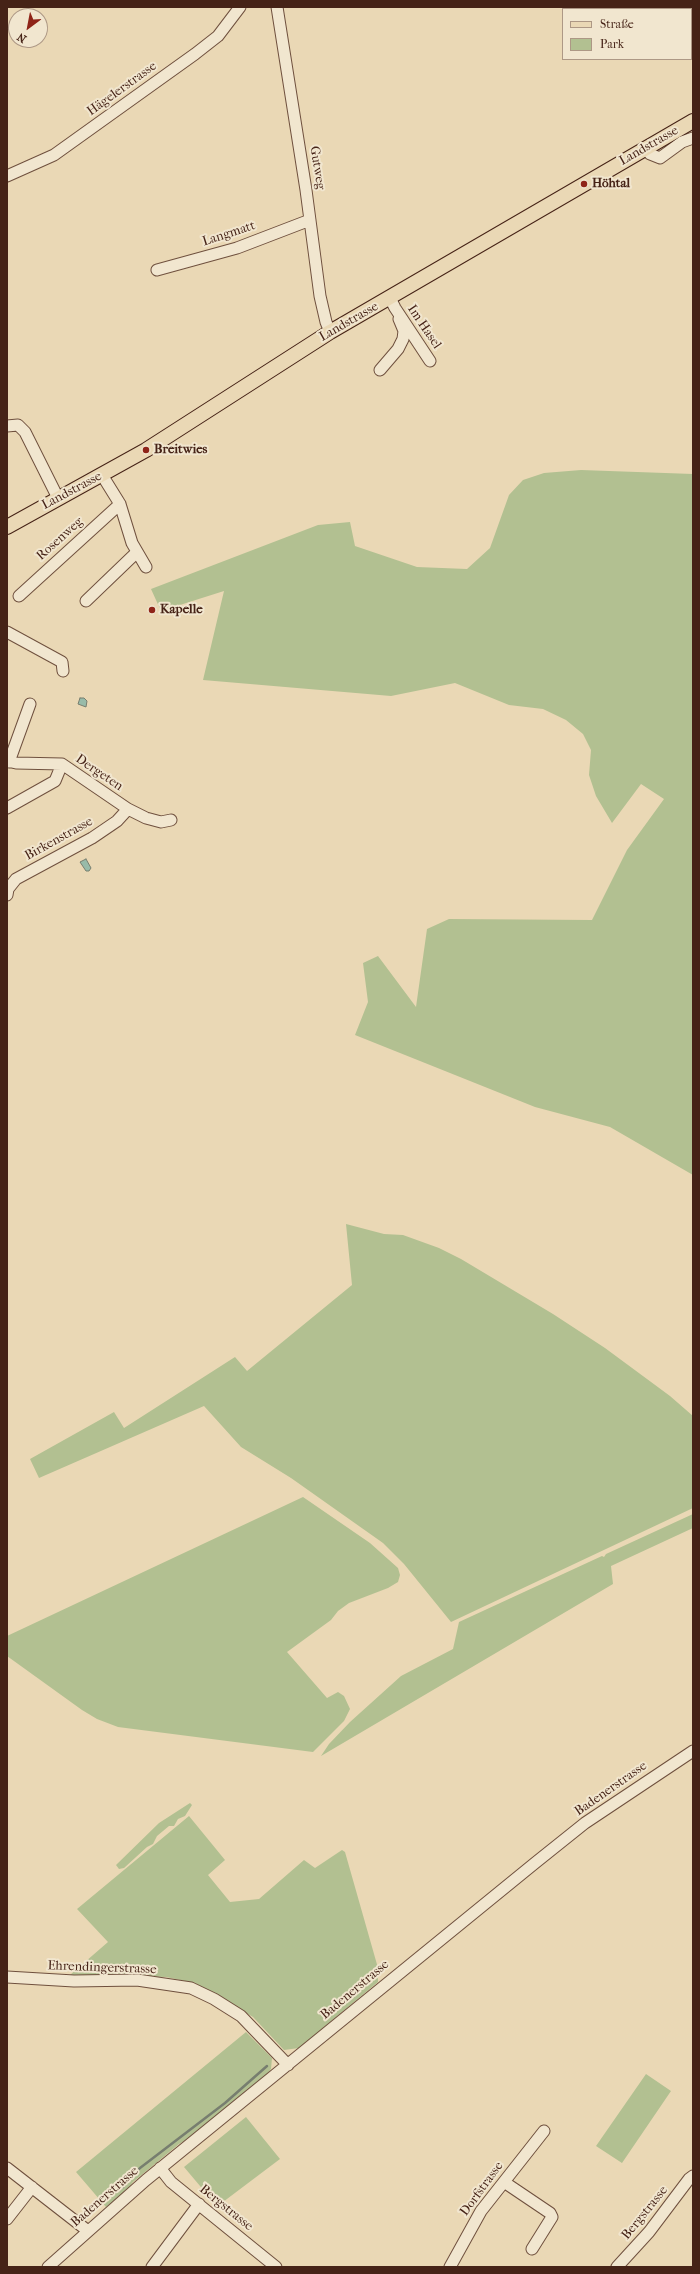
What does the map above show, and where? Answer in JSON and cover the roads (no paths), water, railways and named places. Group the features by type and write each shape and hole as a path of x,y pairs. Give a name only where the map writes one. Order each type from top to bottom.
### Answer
{"main road":[{"name":"Landstrasse","path":"7,527 146,450 330,332 393,303 645,148 693,121"}],"street":[{"name":"Hägelerstrasse","path":"7,176 54,155 195,54 218,36 240,7"},
{"name":"Gutweg","path":"276,7 310,220 320,296 330,332"},
{"path":"645,148 650,154 660,158 682,142 693,138"},
{"name":"Langmatt","path":"156,270 237,248 310,220"},
{"name":"Im Hasel","path":"393,303 430,361"},
{"name":"Im Hasel","path":"380,370 398,349 403,339 404,331 393,303"},
{"path":"7,426 18,425 25,432 58,498"},
{"path":"102,475 120,504 132,543 146,568"},
{"name":"Rosenweg","path":"19,596 120,504"},
{"path":"86,601 138,552"},
{"path":"7,632 62,662 63,671"},
{"path":"8,761 30,704"},
{"name":"Dergeten","path":"8,761 62,764 128,809 146,818 161,822 172,820"},
{"path":"7,808 55,781 62,764"},
{"name":"Birkenstrasse","path":"7,895 8,889 16,879 92,838 117,821 128,809"},
{"name":"Badenerstrasse","path":"48,2267 160,2168 288,2065 379,1988 585,1823 693,1751"},
{"name":"Ehrendingerstrasse","path":"7,1977 74,1981 137,1980 190,1988 214,1999 241,2016 288,2065"},
{"name":"Dorfstrasse","path":"450,2267 481,2211 544,2131"},
{"path":"7,2168 88,2231"},
{"name":"Bergstrasse","path":"160,2168 171,2182 276,2267"},
{"name":"Bergstrasse","path":"617,2267 649,2232 688,2178 693,2176"},
{"path":"504,2182 550,2213 552,2217 532,2249"},
{"path":"7,2219 32,2186"},
{"path":"152,2267 199,2204"}],"waterway":[{"path":"110,2196 123,2187 140,2168 225,2103 267,2066"}],"place":[{"name":"Höhtal","path":"584,184"},
{"name":"Breitwies","path":"146,450"},
{"name":"Kapelle","path":"152,610"}]}
